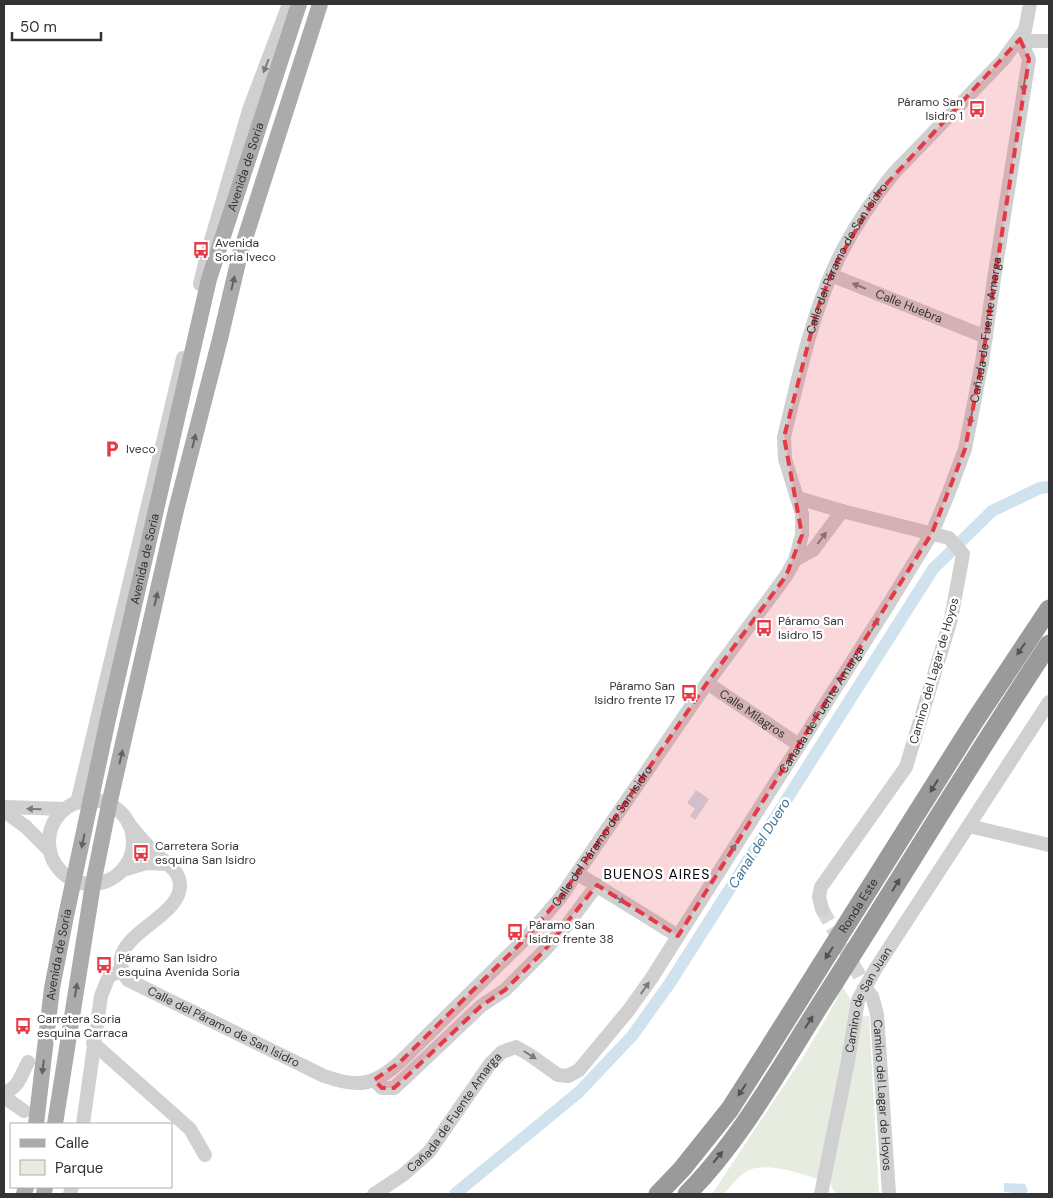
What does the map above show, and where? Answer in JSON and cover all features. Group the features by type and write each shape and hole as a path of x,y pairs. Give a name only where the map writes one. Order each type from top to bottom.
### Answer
{"highway":[{"name":"Ronda Este","path":"658,1194 682,1169 730,1109 974,722 1049,609"},
{"name":"Ronda Este","path":"687,1194 732,1140 753,1110 959,782 1049,644"}],"main road":[{"name":"Avenida de Soria","path":"36,1123 53,982 74,881 77,804 209,279 300,4"},
{"name":"Avenida de Soria","path":"55,1123 93,884 176,510 240,254 320,4"}],"street":[{"name":"Avenida de Soria","path":"77,804 208,251 249,110 289,4"},
{"name":"Calle del Páramo de San Isidro","path":"121,971 128,980 324,1076 341,1082 367,1083 384,1076 400,1062 525,939 578,874 707,683 796,560 802,535 802,514 785,458 784,437 817,310 831,275 854,228 878,193 905,162 1003,60 1020,39 1025,30 1030,4"},
{"path":"1020,39 1049,41"},
{"name":"Cañada de Fuente Amarga","path":"374,1194 403,1175 429,1152 490,1064 502,1052 516,1047 558,1075 568,1076 579,1070 628,1011 651,979 932,533 965,450 982,362 1029,59 1020,39"},
{"name":"Calle Huebra","path":"831,275 986,337"},
{"name":"Camino del Lagar de Hoyos","path":"798,498 949,538 963,554 951,619 906,767 821,887 819,897 822,909"},
{"name":"Calle del Páramo de San Isidro","path":"796,560 813,550 842,511"},
{"name":"Calle Milagros","path":"707,683 800,745"},
{"name":"Camino de San Juan","path":"825,1191 858,1000 876,968 1049,702"},
{"path":"77,804 56,819 51,829 49,840 50,851 56,865 74,881 93,884 103,883 115,877 123,870 130,859 133,844 132,833 128,823"},
{"path":"4,807 77,804 109,805 122,814 152,850 168,864 180,879 178,895 171,907 128,943 123,953 121,971 109,976 100,996 82,1123"},
{"path":"4,811 26,827 50,851"},
{"path":"969,826 1049,845"},
{"path":"123,870 146,863 168,864"},
{"path":"578,874 678,936"},
{"name":"Calle del Páramo de San Isidro","path":"374,1080 382,1088 394,1088 481,1006 505,990 544,951 568,925 596,885"},
{"name":"Camino del Lagar de Hoyos","path":"872,996 877,1014 889,1194"},
{"path":"93,1043 190,1129 205,1155"},
{"path":"4,1092 8,1092 15,1087 28,1062"},
{"path":"4,1097 24,1111"}],"highlighted area":[{"path":"1020,39 1029,59 982,362 965,449 932,533 678,936 597,885 544,951 505,990 481,1006 394,1088 382,1088 374,1080 400,1062 525,939 560,898 707,683 786,576 802,535 784,437 817,310 834,267 878,193"}],"green space":[{"path":"842,986 854,1005 818,1179 784,1169 756,1168 742,1175 724,1194 712,1194 805,1054 836,1001"},
{"path":"869,1016 879,1194 836,1194 830,1180 858,1017"}],"water":[{"path":"696,790 709,799 695,820 690,816 695,809 687,803"},
{"path":"1004,1183 1025,1184 1028,1191 1025,1194 1004,1192"}],"waterway":[{"name":"Canal del Duero","path":"455,1194 579,1092 632,1036 670,983 933,569 992,511 1040,488 1049,487"}],"tunnel":[{"path":"822,909 871,996"}],"place":[{"name":"Páramo San Isidro 1","path":"977,109"},
{"name":"Avenida Soria Iveco","path":"201,250"},
{"name":"Iveco","path":"112,449"},
{"name":"Páramo San Isidro 15","path":"764,628"},
{"name":"Páramo San Isidro frente 17","path":"689,693"},
{"name":"Carretera Soria esquina San Isidro","path":"141,853"},
{"name":"Páramo San Isidro frente 38","path":"515,932"},
{"name":"Páramo San Isidro esquina Avenida Soria","path":"104,965"},
{"name":"Carretera Soria esquina Carraca","path":"23,1026"}],"district":[{"name":"BUENOS AIRES","path":"657,874"}]}
